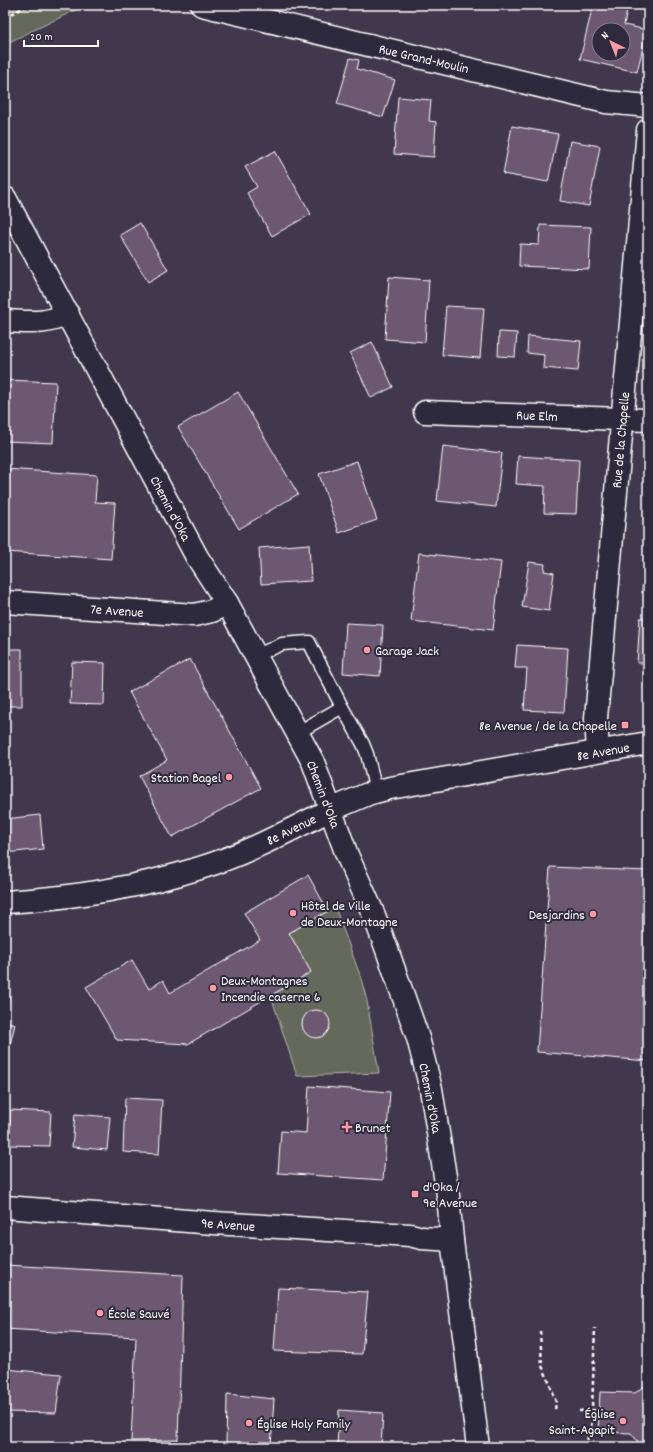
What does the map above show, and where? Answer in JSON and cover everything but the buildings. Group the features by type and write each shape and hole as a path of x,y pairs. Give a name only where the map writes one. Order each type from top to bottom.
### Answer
{"street":[{"name":"Rue Grand-Moulin","path":"202,5 606,102 648,106"},
{"name":"Rue de la Chapelle","path":"598,751 596,718 648,130"},
{"name":"Chemin d'Oka","path":"5,198 197,557 227,603 313,762 347,855 373,913 392,961 426,1065 431,1089 448,1194 452,1240 478,1447"},
{"path":"5,321 35,323 47,322 68,314"},
{"name":"Rue Elm","path":"425,412 648,420"},
{"name":"7e Avenue","path":"5,602 194,615 212,611 227,603"},
{"name":"8e Avenue","path":"5,902 46,899 92,892 146,882 200,868 247,851 330,810 376,791 648,743"},
{"name":"9e Avenue","path":"5,1207 410,1235 422,1238 452,1240"}],"lane":[{"path":"255,656 282,644 309,642 367,754 376,791"},
{"path":"297,733 342,707"}],"path":[{"path":"5,17 29,5"},
{"path":"587,1447 588,1434 591,1429 595,1328"},
{"path":"540,1331 542,1366 556,1402 555,1410"},
{"path":"579,1411 599,1410"}],"green space":[{"path":"5,5 86,5 5,44"},
{"path":"335,907 360,975 367,1001 379,1073 297,1076 271,996 311,972 289,933"}],"place":[{"name":"Garage Jack","path":"367,650"},
{"name":"8e Avenue / de la Chapelle","path":"625,725"},
{"name":"Station Bagel","path":"229,777"},
{"name":"Hôtel de Ville de Deux-Montagne","path":"293,913"},
{"name":"Desjardins","path":"593,914"},
{"name":"Deux-Montagnes Incendie caserne 6","path":"213,988"},
{"name":"Brunet","path":"347,1127"},
{"name":"d'Oka / 9e Avenue","path":"415,1194"},
{"name":"École Sauvé","path":"100,1313"},
{"name":"Église Saint-Agapit","path":"623,1421"},
{"name":"Église Holy Family","path":"249,1423"}]}
